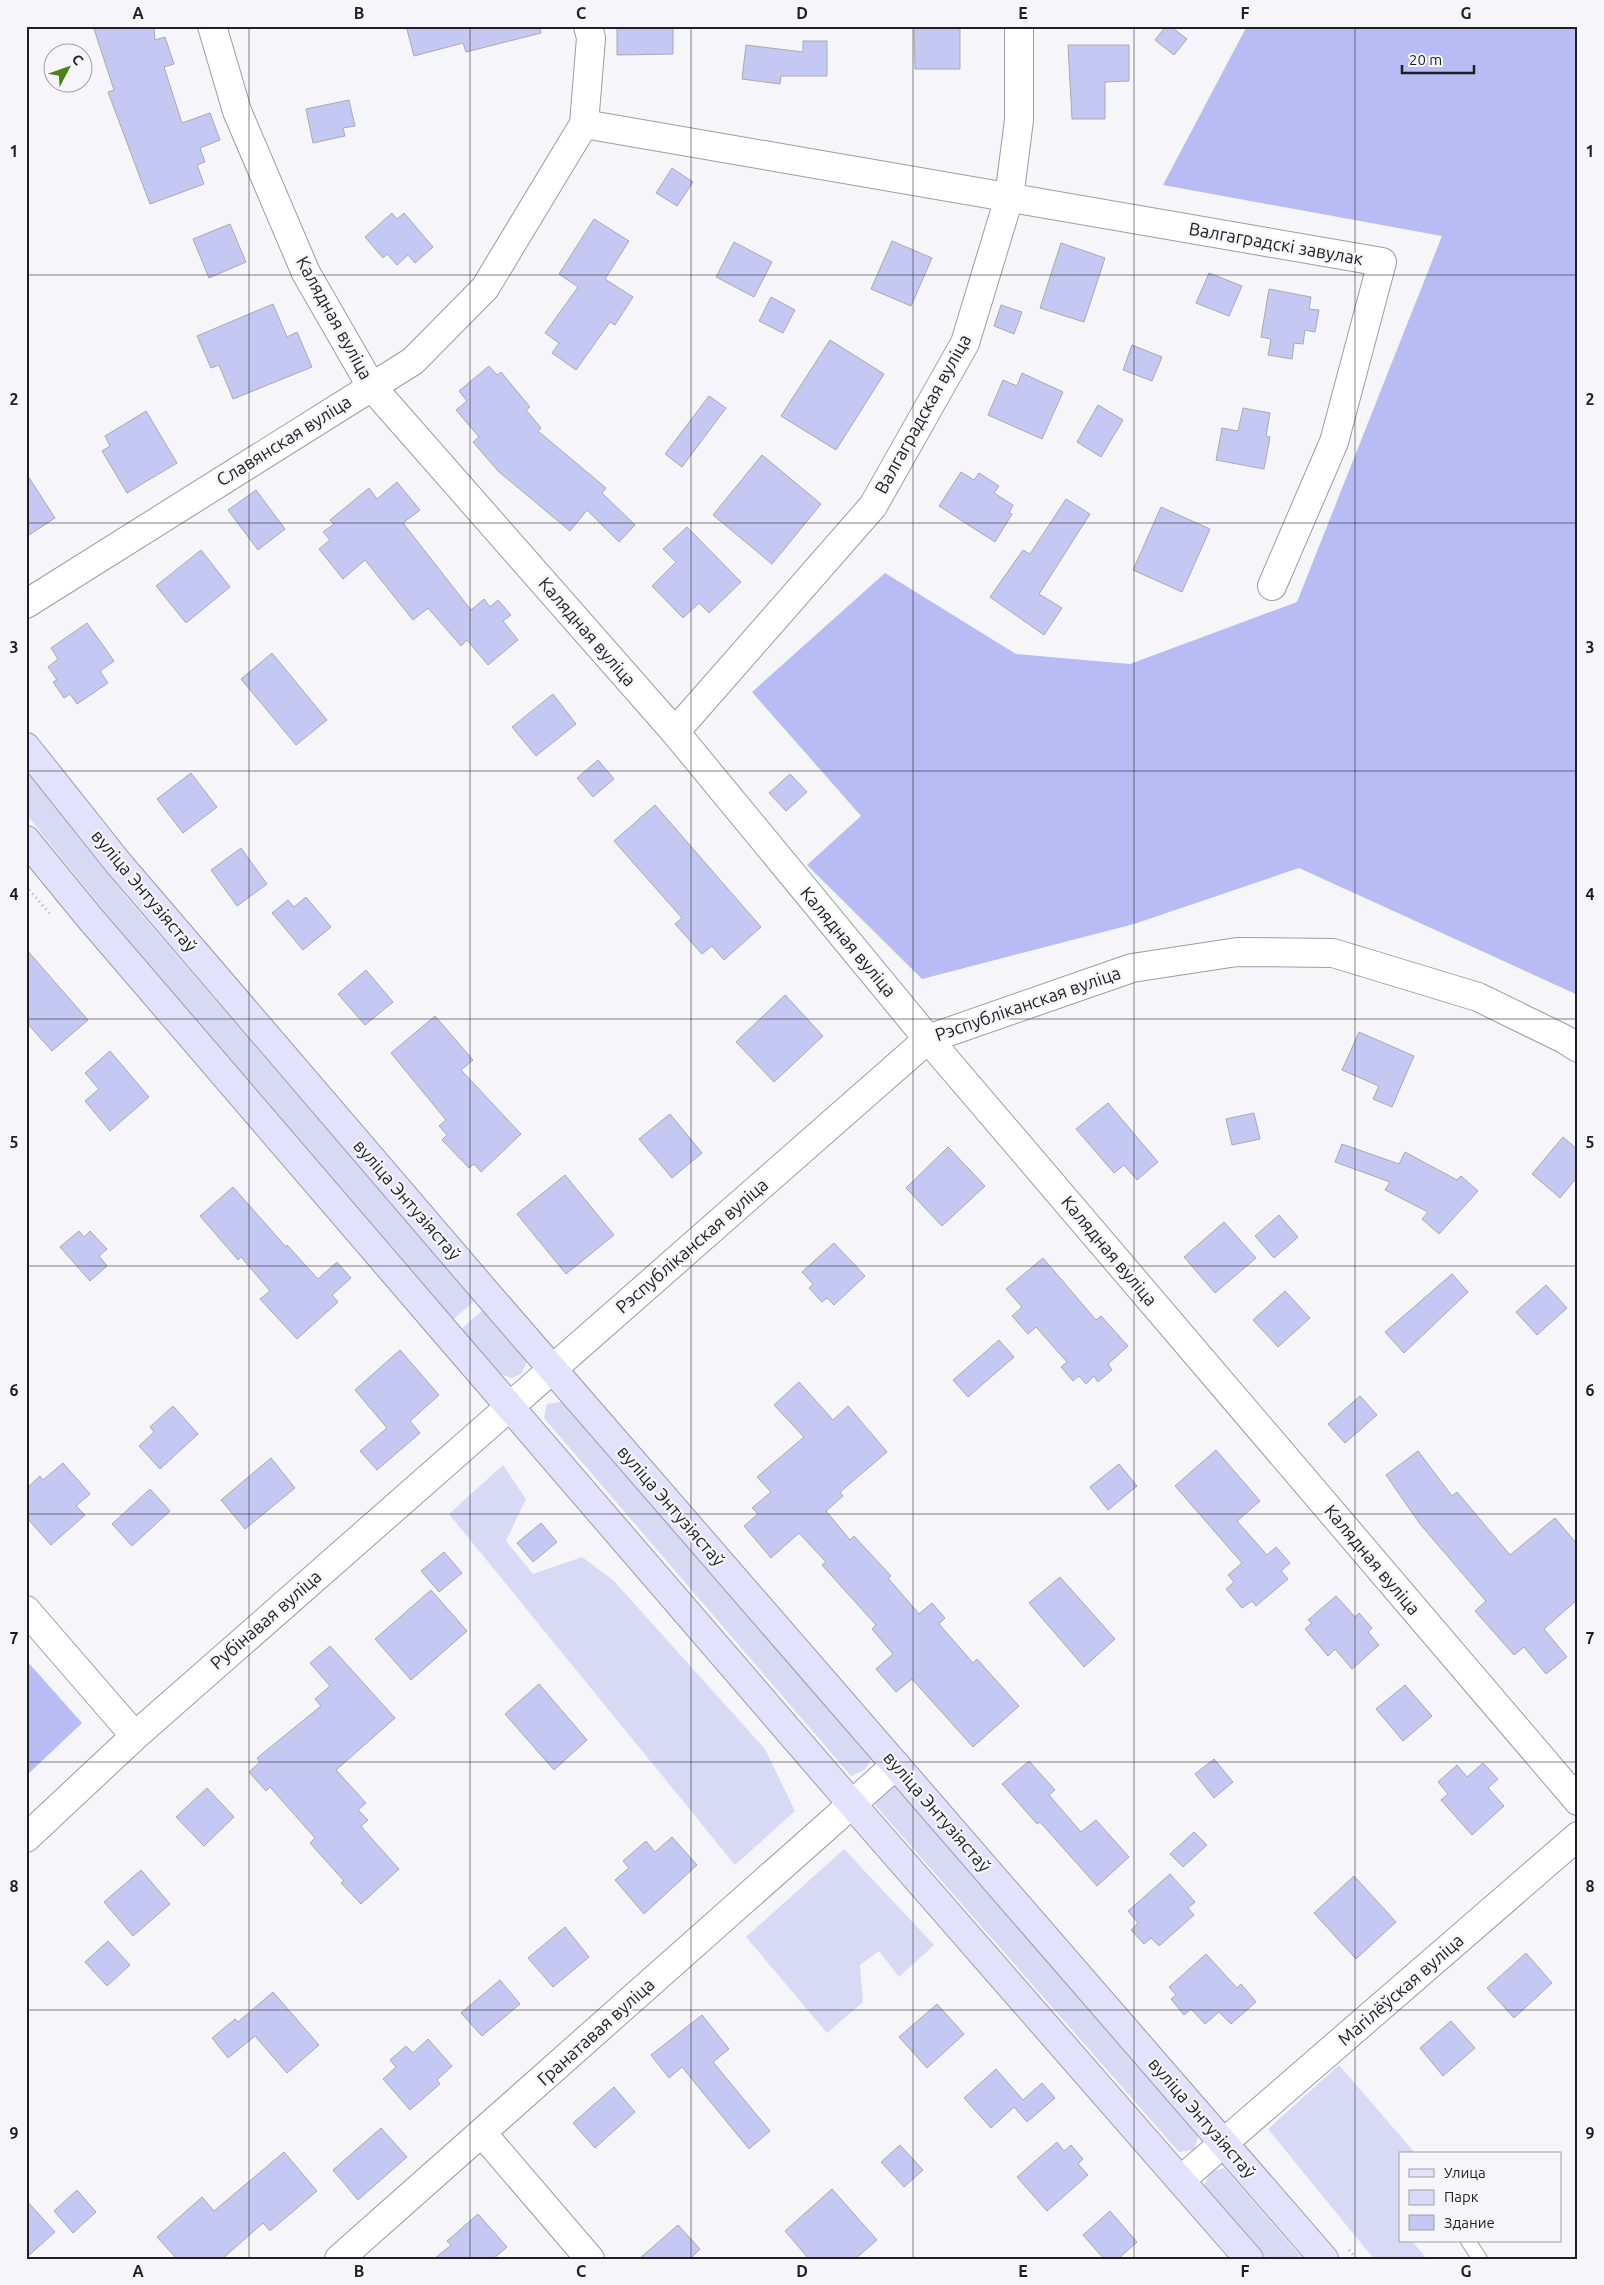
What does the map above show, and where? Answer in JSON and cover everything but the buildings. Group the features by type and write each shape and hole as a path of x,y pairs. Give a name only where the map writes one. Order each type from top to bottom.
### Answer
{"street":[{"name":"Калядная вуліца","path":"212,26 237,111 306,273 371,386 675,732 928,1039 1578,1801"},
{"name":"Славянская вуліца","path":"26,604 413,361 485,288 584,124 590,38 588,26"},
{"name":"Валгаградская вуліца","path":"675,732 873,506 965,343 1009,198 1019,120 1019,26"},
{"path":"584,124 1009,198"},
{"name":"Валгаградскі завулак","path":"1009,198 1382,262 1334,442 1272,586"},
{"name":"вуліца Энтузіястаў","path":"26,747 119,864 552,1369 1324,2259"},
{"path":"26,840 102,932 851,1803 1182,2179 1249,2259"},
{"name":"Рэспубліканская вуліца","path":"510,1406 928,1039 1132,968 1236,952 1333,953 1478,997 1564,1038 1578,1048"},
{"name":"Рубінавая вуліца","path":"26,1838 135,1736 510,1406"},
{"path":"26,1610 135,1736"},
{"name":"Гранатавая вуліца","path":"339,2259 896,1765"},
{"name":"Магілёўская вуліца","path":"1182,2179 1578,1836"},
{"path":"482,2133 590,2259"}],"lane":[{"path":"1469,2242 1480,2259"}],"green space":[{"path":"26,771 127,898 475,1300 453,1320 108,916 26,814"},
{"path":"484,1309 524,1352 526,1364 521,1374 512,1378 500,1374 461,1329"},
{"path":"564,1401 872,1759 864,1770 851,1776 544,1418 547,1404"},
{"path":"503,1465 526,1499 506,1541 533,1574 582,1557 613,1580 765,1749 795,1811 735,1865 449,1514"},
{"path":"898,1786 1199,2134 1194,2150 1179,2152 875,1805 882,1790"},
{"path":"844,1849 934,1945 899,1977 879,1951 860,1965 863,2002 827,2033 746,1937"},
{"path":"1339,2065 1414,2152 1399,2152 1399,2242 1413,2242 1427,2259 1374,2259 1268,2129"},
{"path":"1224,2168 1303,2259 1267,2259 1204,2186 1210,2172"}],"shaded area":[{"path":"1247,26 1578,26 1578,995 1299,868 1134,924 922,979 807,865 861,816 752,692 885,573 1016,654 1130,664 1297,602 1442,236 1163,185"},
{"path":"26,1660 82,1723 26,1776"}]}
